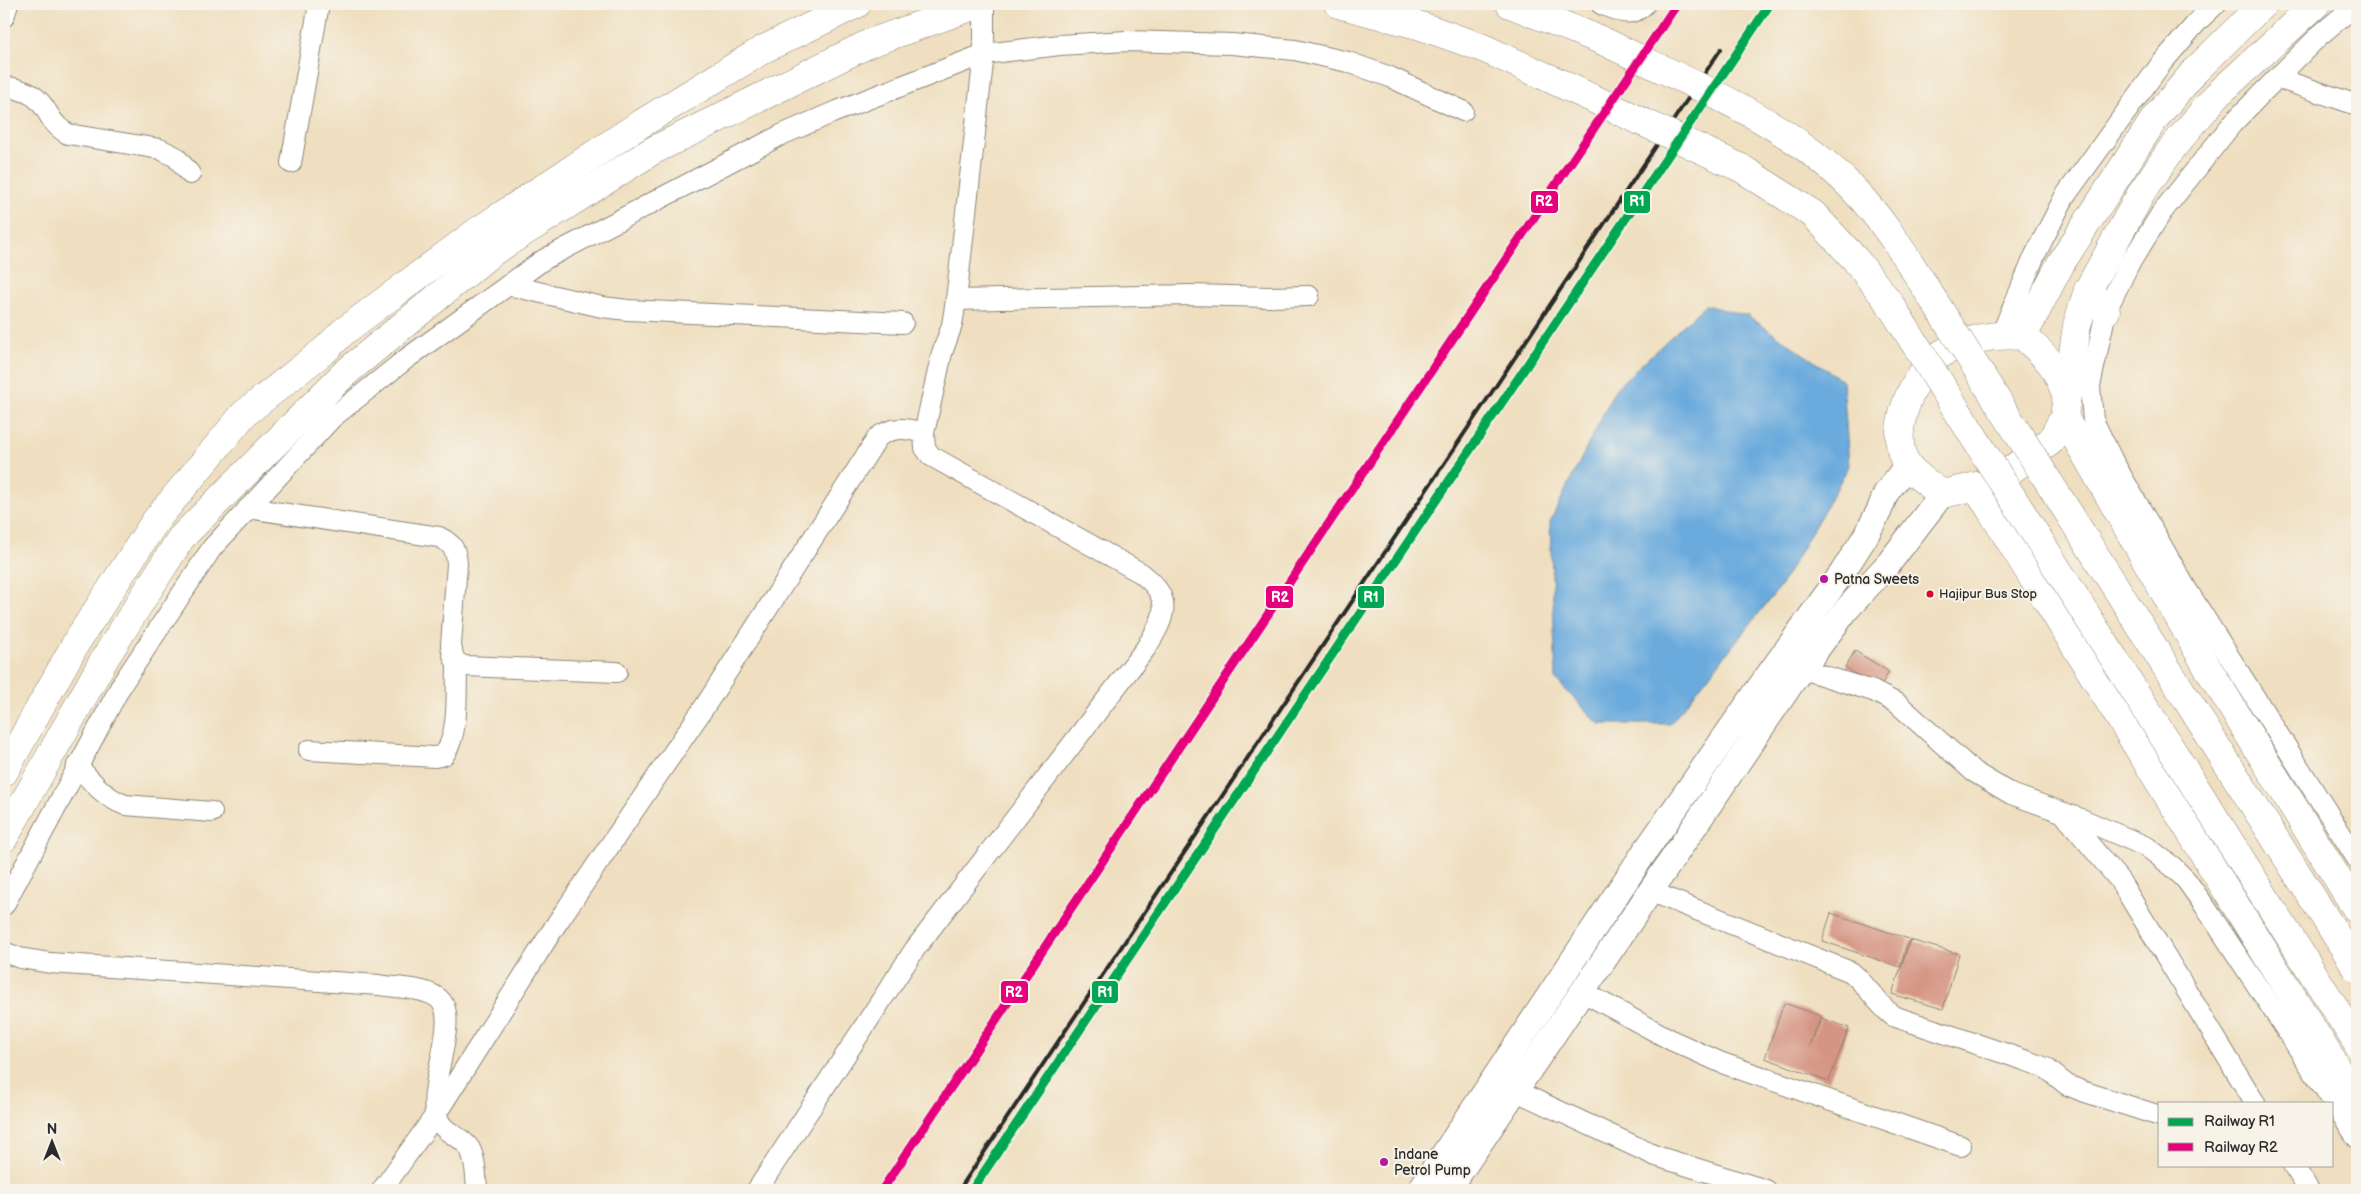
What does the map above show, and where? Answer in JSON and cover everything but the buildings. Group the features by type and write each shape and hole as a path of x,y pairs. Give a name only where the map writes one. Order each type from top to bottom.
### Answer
{"highway":[{"path":"4,772 77,642 156,520 244,414 326,349 343,332 478,231 639,125 764,49 857,4"},
{"path":"1338,4 1421,26 1483,48 1741,168 1813,214 1855,259 1888,301 2357,1043"},
{"path":"1510,4 1603,42 1734,106 1797,140 1854,190 1898,246 1931,296 2357,968"},
{"path":"2012,336 2155,118 2195,71 2263,4"},
{"path":"2316,4 2218,95 2173,147 2142,192 2088,290 2077,325 2065,406 2051,441 1992,483 1942,494 1907,465 1900,448 1901,419 1909,396 1924,371 1942,353 1979,337 2012,336 2054,366 2065,406 2209,670 2357,910"},
{"path":"4,838 104,658 181,538 344,374 491,253 652,151 870,43 977,5"},
{"path":"2088,290 2106,311"},
{"path":"326,349 344,374"},
{"path":"1976,486 2357,1101"}],"main road":[{"path":"1420,1190 1644,853 1842,573 1870,529 1886,493 1907,465"},
{"path":"1448,1190 1802,669 1847,609 1888,563 1942,494"}],"street":[{"path":"4,17 8,4"},
{"path":"291,163 319,4"},
{"path":"1601,4 1628,14 1638,12 1645,4"},
{"path":"2012,336 2035,255 2066,196 2161,64 2199,20 2216,4"},
{"path":"2357,4 2320,35 2232,124 2162,212 2128,266 2106,311 2090,386 2094,420 2113,460 2186,588 2357,858"},
{"path":"757,1190 915,949 1146,648 1164,617 1165,605 1161,593 1141,573 931,456 925,448 924,433 942,353 952,325 956,300 984,54 977,5"},
{"path":"4,905 77,765 122,684 163,619 212,548 332,418 406,359 543,260 781,136 832,113 984,54 1060,45 1126,42 1232,44 1295,50 1348,62 1390,77 1463,111"},
{"path":"2276,78 2357,104"},
{"path":"4,86 20,90 37,98 55,126 68,134 160,149 176,157 190,174"},
{"path":"508,286 602,307 628,310 903,323"},
{"path":"956,300 1190,295 1309,296"},
{"path":"382,1190 436,1114 557,923 705,706 878,437 889,429 903,428 924,433"},
{"path":"248,508 439,537 450,542 456,551 457,564 452,645 453,657 457,664 454,734 444,755 434,758 310,750"},
{"path":"457,664 464,666 617,672"},
{"path":"1802,669 1873,691 1898,704 1974,772 2011,794 2110,830 2147,848 2173,867 2186,880 2333,1102"},
{"path":"77,765 98,789 113,800 125,805 212,812"},
{"path":"2064,814 2120,881 2254,1102"},
{"path":"1652,892 1850,972 1865,984 1881,1007 1893,1016 2028,1061 2046,1068 2067,1085 2158,1115"},
{"path":"4,952 20,958 50,963 379,985 420,991 436,996 445,1005 448,1020 433,1096 436,1114 443,1129 470,1148 477,1190"},
{"path":"1583,992 1672,1041 1722,1063 1962,1146"},
{"path":"1516,1090 1656,1156 1766,1190"},
{"path":"2334,1103 2357,1138"},
{"path":"2294,1166 2309,1190"}],"water":[{"path":"1705,305 1748,316 1843,381 1849,466 1780,587 1670,724 1599,724 1556,680 1550,522 1616,388"}],"railway":[{"path":"882,1190 1677,4"},
{"path":"959,1190 1721,49"}],"rail line":[{"name":"R2","path":"882,1190 1677,4"},
{"name":"R1","path":"972,1190 1770,4"}],"place":[{"name":"Patna Sweets","path":"1824,579"},
{"name":"Hajipur Bus Stop","path":"1930,594"},
{"name":"Indane Petrol Pump","path":"1384,1162"}]}
